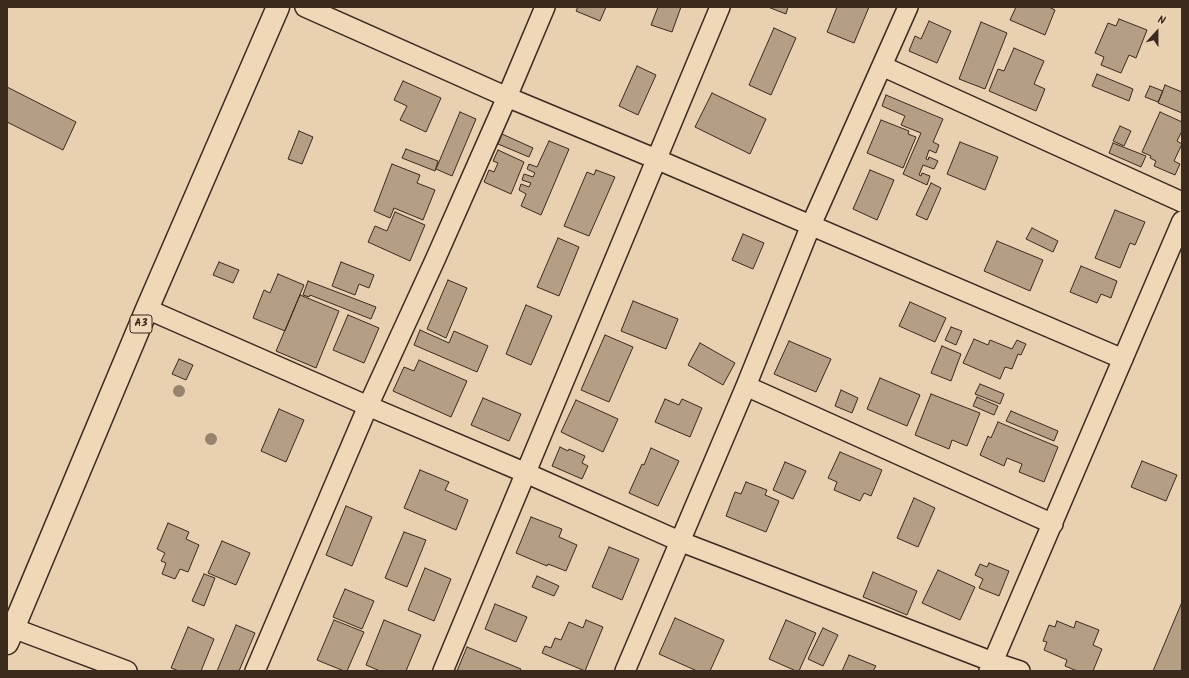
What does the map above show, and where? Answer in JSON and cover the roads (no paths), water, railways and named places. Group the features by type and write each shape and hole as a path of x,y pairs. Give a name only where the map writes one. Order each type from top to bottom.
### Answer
{"main road":[{"name":"A3","path":"10,636 147,309 278,7"}],"street":[{"path":"305,7 508,97 1124,359"},
{"path":"254,671 368,406 508,97 545,7"},
{"path":"443,671 720,7"},
{"path":"625,671 746,386 811,225 908,7"},
{"path":"882,66 1182,202"},
{"path":"991,667 1182,221"},
{"path":"147,309 679,541 991,667 1020,671"},
{"path":"746,386 1052,524"},
{"path":"10,636 127,671"}]}
